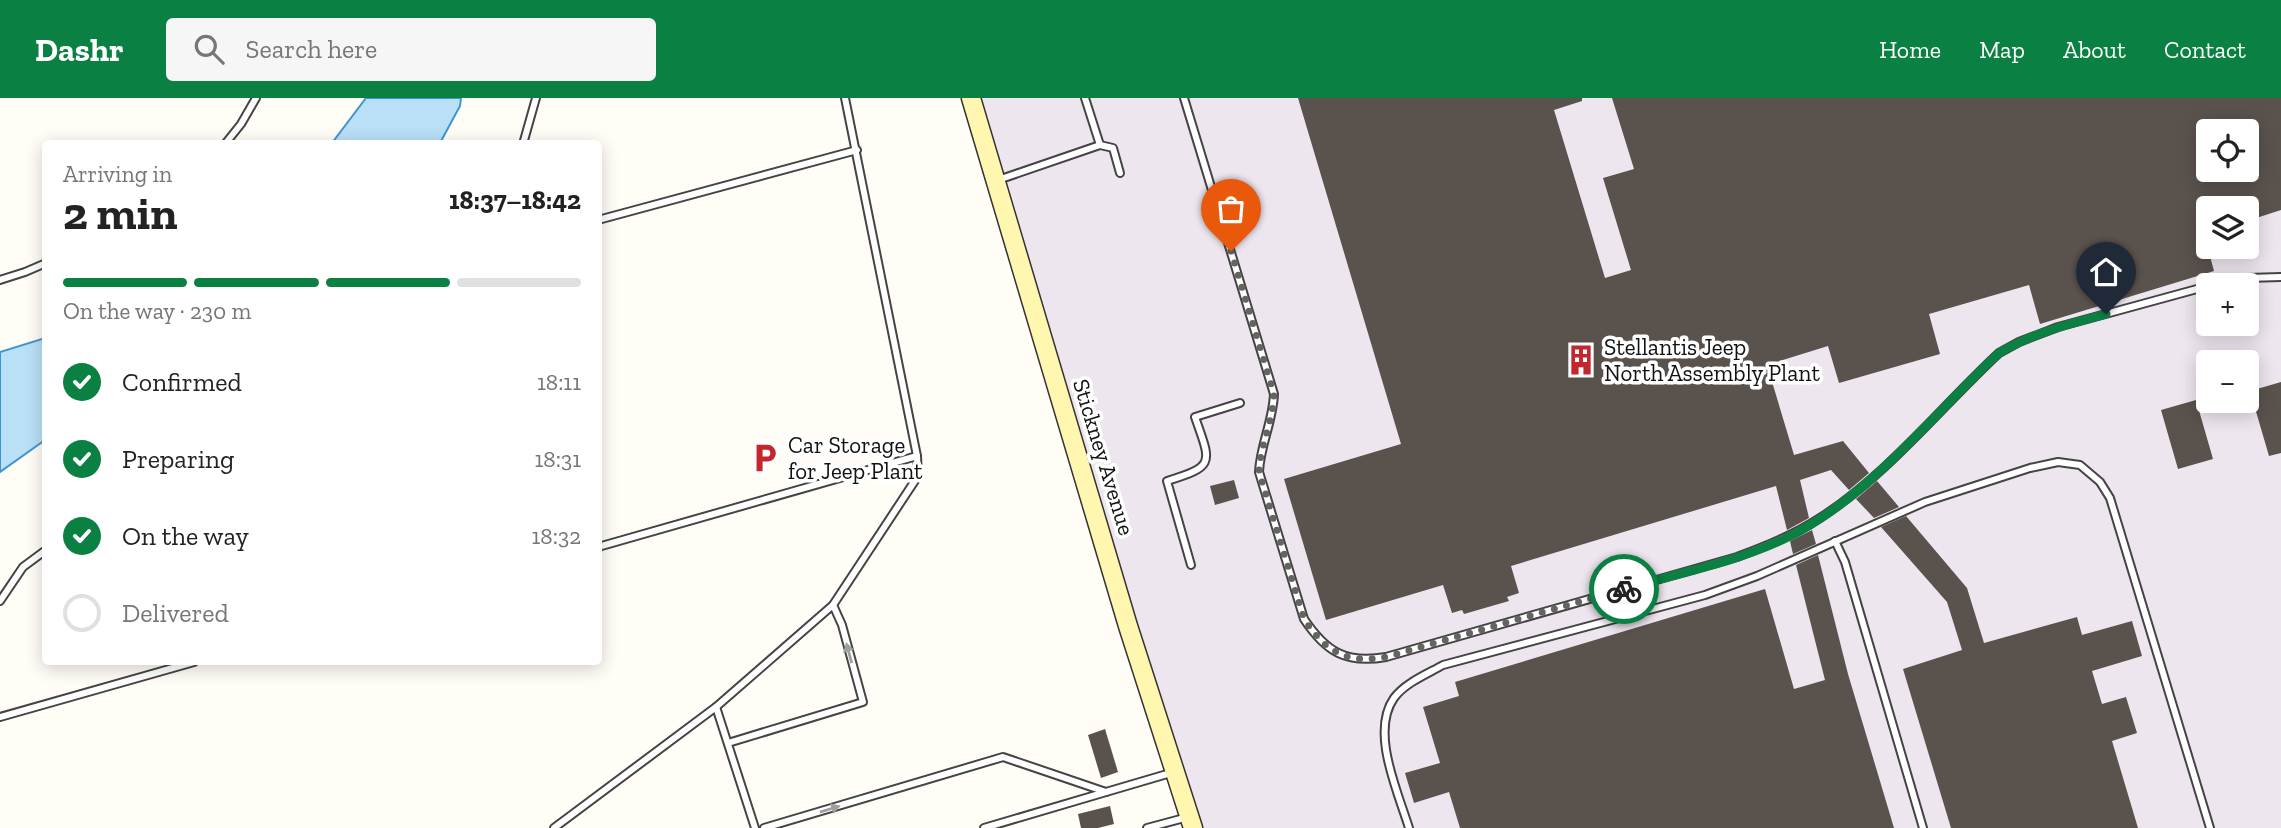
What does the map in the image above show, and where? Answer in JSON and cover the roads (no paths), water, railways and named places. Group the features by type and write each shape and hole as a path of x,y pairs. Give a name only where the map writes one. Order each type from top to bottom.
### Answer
{"street":[{"name":"Stickney Avenue","path":"971,98 1122,606 1191,822"}],"lane":[{"path":"228,140 256,98"},
{"path":"524,140 536,98"},
{"path":"554,828 716,707 833,605 918,476 917,456 845,98"},
{"path":"1085,98 1100,145"},
{"path":"1184,98 1274,394 1259,472 1304,619 1315,636 1330,649 1348,657 1365,660 1386,657 1737,557 1782,540 1821,518 1861,486 1888,463 1973,377 2009,347 2058,327 2196,290"},
{"path":"996,180 1100,145 1113,148 1120,173"},
{"path":"602,219 857,150"},
{"path":"0,280 42,265"},
{"path":"2259,278 2281,277"},
{"path":"1191,565 1167,481 1204,466 1206,449 1195,417 1240,403"},
{"path":"602,546 917,456"},
{"path":"1409,828 1383,737 1386,718 1394,698 1417,679 1443,666 1705,595 1757,576 1924,502 2030,468 2058,462 2080,465 2100,482 2110,498 2210,828"},
{"path":"1835,541 1845,562 1923,828"},
{"path":"0,601 23,567 42,553"},
{"path":"728,743 863,702 842,625 833,605"},
{"path":"0,716 183,665"},
{"path":"716,707 755,828"},
{"path":"764,828 1003,757 1106,792"},
{"path":"984,828 1175,772"},
{"path":"1147,828 1191,822"}],"water":[{"path":"366,98 461,98 460,106 442,140 334,140"},
{"path":"42,339 42,442 0,472 0,352"}],"place":[{"name":"Stellantis Jeep North Assembly Plant","path":"1581,360"},
{"name":"Car Storage for Jeep Plant","path":"765,458"}]}
